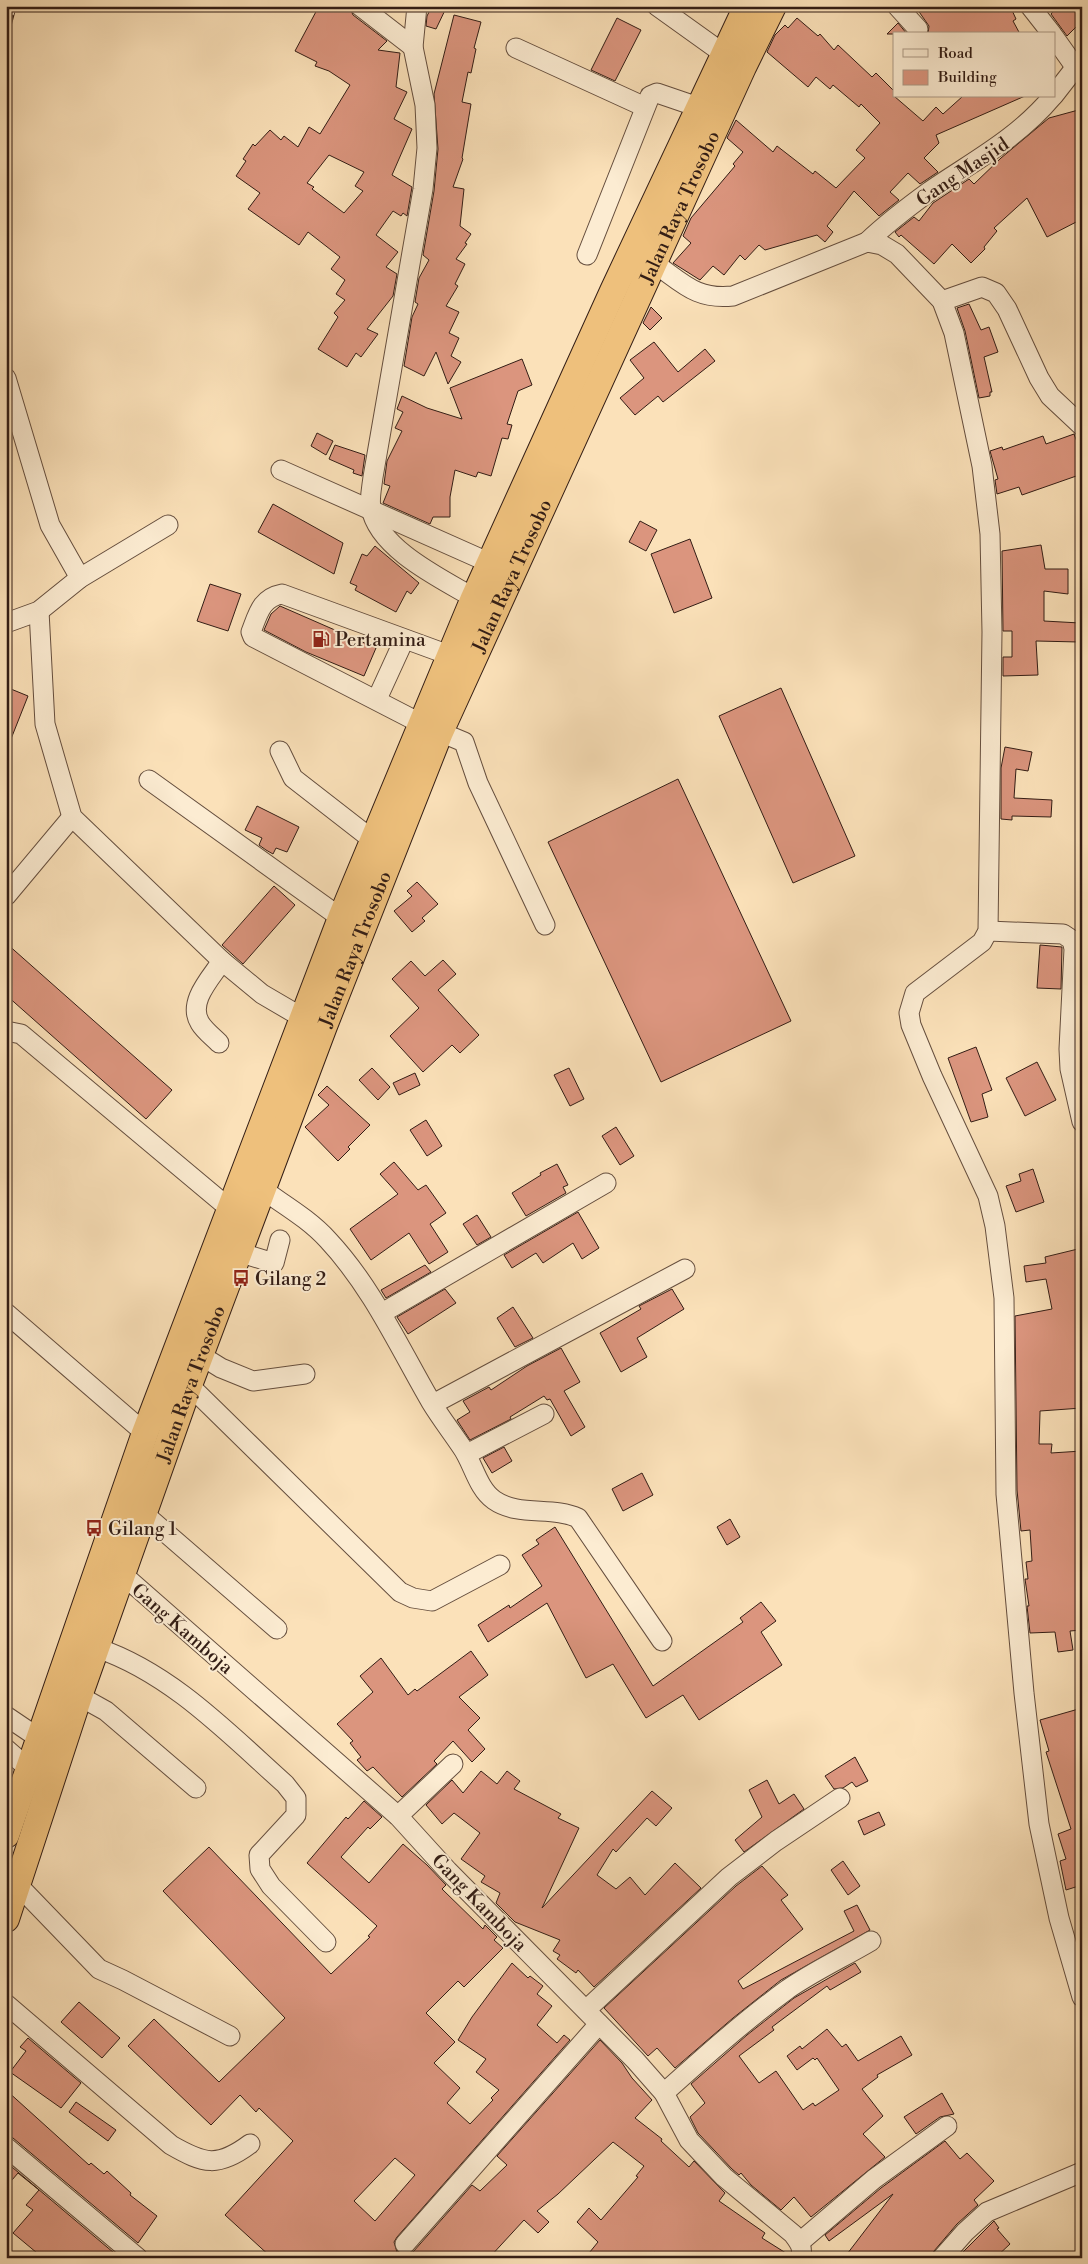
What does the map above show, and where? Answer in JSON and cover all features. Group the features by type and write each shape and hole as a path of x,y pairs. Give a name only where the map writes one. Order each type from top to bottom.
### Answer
{"highway":[{"name":"Jalan Raya Trosobo","path":"6,1919 16,1883 78,1696 97,1648 143,1513 238,1252 324,1026 430,728 449,655 698,108 747,6"},
{"name":"Jalan Raya Trosobo","path":"6,1835 12,1795 29,1769 146,1433 341,918 374,841 654,263 773,6"}],"street":[{"path":"360,6 413,47"},
{"path":"418,6 413,47 425,105 427,148 423,189 371,494 372,513 384,534 405,554 417,564 474,598"},
{"path":"656,6 724,54"},
{"path":"897,6 918,29"},
{"path":"1030,6 1050,32"},
{"path":"1056,39 1079,63"},
{"path":"516,48 645,107"},
{"name":"Gang Masjid","path":"1056,93 1079,63"},
{"path":"587,255 650,96 657,93 698,108"},
{"name":"Gang Masjid","path":"868,242 892,219 931,191 990,154 1022,129 1052,98"},
{"path":"654,263 702,295 716,298 733,296 868,242 882,245 897,254 942,300 954,333 976,430 990,534 992,632 988,931 982,942 915,993 909,1014 911,1024 932,1076 988,1196 995,1226 1004,1298 1006,1494 1024,1693 1039,1824 1058,1918 1082,1998"},
{"path":"942,300 982,287 996,293 1007,309 1039,378 1050,396 1082,426"},
{"path":"6,378 50,525 80,578"},
{"path":"281,470 372,513 490,563"},
{"path":"6,624 39,611 80,578 168,525"},
{"path":"449,655 282,594 275,595 262,604 251,632 253,637 377,699 430,728 464,742 478,783 545,925"},
{"path":"39,611 45,724 72,817 222,961 262,994 303,1018"},
{"path":"377,699 404,640"},
{"path":"280,751 293,778 374,841"},
{"path":"149,780 341,918"},
{"path":"6,896 72,817"},
{"path":"988,931 1063,934 1072,940 1074,949 1069,1049 1070,1069 1082,1122"},
{"path":"219,1043 200,1024 195,1013 195,1003 222,961"},
{"path":"6,1030 21,1034 230,1209"},
{"path":"382,1313 606,1183"},
{"path":"262,1189 305,1218 326,1238 350,1266 382,1313 433,1404 467,1454 486,1493 501,1504 520,1509 566,1512 578,1518 662,1641"},
{"path":"238,1252 274,1263 280,1240"},
{"path":"433,1404 684,1269"},
{"path":"7,1316 146,1433"},
{"path":"200,1355 221,1368 253,1381 305,1374"},
{"path":"189,1385 400,1592 413,1598 432,1601 500,1565"},
{"path":"467,1454 544,1414"},
{"path":"143,1513 277,1628"},
{"name":"Gang Kamboja","path":"122,1574 398,1816 664,2093 689,2140 724,2177 793,2234 800,2250"},
{"path":"97,1648 118,1655 186,1696 285,1784 296,1798 296,1815 259,1855 260,1869 271,1886 326,1942"},
{"path":"78,1696 106,1711 196,1788"},
{"path":"6,1716 40,1739"},
{"path":"6,1749 29,1769"},
{"path":"398,1816 453,1764"},
{"path":"405,2244 593,2017 729,1877 776,1841 840,1798"},
{"path":"16,1883 100,1970 230,2036"},
{"path":"664,2093 742,2023 790,1988 871,1941"},
{"path":"6,2004 171,2145 183,2152 209,2161 218,2161 234,2156 250,2144"},
{"path":"800,2250 874,2179 947,2126"},
{"path":"6,2147 138,2258"},
{"path":"942,2258 964,2232 987,2212 1082,2172"}],"building":[{"path":"319,6 349,6 353,15 387,41 378,50 400,53 396,87 407,92 394,119 412,129 392,175 412,187 407,216 403,213 401,216 393,211 376,235 398,252 386,267 397,274 393,296 367,329 378,334 361,357 356,353 347,367 318,349 338,317 334,313 345,300 336,294 345,280 331,269 340,257 308,232 299,245 248,209 260,193 236,176 246,161 243,159 253,144 255,146 270,130 281,140 284,136 298,147 309,127 320,134 350,85 329,71 315,66 317,62 295,51","holes":["329,155 364,172 355,186 363,191 344,213 312,189 314,187 307,183"]},
{"path":"432,6 447,6 436,29 426,26 427,16"},
{"path":"915,6 1010,6 1016,19 1013,21 1019,32 928,32 929,26"},
{"path":"1058,6 1082,6 1082,21 1067,36 1051,14"},
{"path":"454,15 481,22 474,48 476,49 471,73 468,72 462,102 471,104 463,159 453,187 464,189 460,226 471,234 465,243 467,244 456,259 465,264 455,284 458,286 446,306 459,312 449,333 459,338 451,356 461,362 448,384 436,352 424,376 404,366 412,317 418,304 415,302 419,278 429,260 423,255 434,191 438,149 434,94"},
{"path":"617,18 641,30 615,81 591,70"},
{"path":"797,18 818,36 820,34 834,50 838,45 872,77 876,73 893,90 893,98 896,98 923,121 936,107 943,114 961,98 1020,98 936,135 939,143 924,158 938,172 920,184 908,173 890,192 899,200 879,216 854,191 827,226 833,232 825,242 817,235 765,250 759,245 745,260 740,255 724,275 713,266 700,280 673,263 691,243 683,236 691,218 735,166 733,164 743,152 727,138 736,120 773,152 777,146 813,174 815,171 836,188 865,158 856,150 880,123 861,104 859,107 833,85 830,89 816,77 808,87 767,52 775,35 785,25 788,28"},
{"path":"898,23 905,32 893,32 893,34 887,34"},
{"path":"1082,109 1082,219 1047,237 1027,198 994,228 997,231 984,247 985,249 971,263 952,244 934,264 895,232 914,217 919,221 933,203 969,179 974,184 1001,158 1049,118"},
{"path":"969,304 981,330 989,327 998,352 984,357 992,392 990,392 990,396 979,398 965,331 957,308"},
{"path":"651,307 662,318 650,330 643,323"},
{"path":"654,342 678,372 705,349 715,361 663,402 658,396 635,415 620,398 644,378 630,360"},
{"path":"522,359 532,385 518,391 507,424 512,425 508,439 502,438 491,476 478,472 476,477 455,470 450,497 450,517 433,517 430,524 383,503 390,486 384,484 387,461 402,431 395,428 403,412 397,409 402,396 427,408 462,419 450,388"},
{"path":"317,433 333,441 326,455 311,446"},
{"path":"1074,434 1082,455 1082,474 1022,495 1019,487 997,494 995,480 998,479 990,451 1002,447 1003,450 1043,436 1046,444"},
{"path":"335,445 365,455 362,476 353,473 354,470 329,459"},
{"path":"273,504 343,543 334,574 258,532"},
{"path":"640,521 657,530 646,551 629,542"},
{"path":"690,539 712,598 674,613 651,554"},
{"path":"1041,545 1045,569 1068,569 1068,594 1044,591 1044,621 1080,623 1079,642 1036,641 1038,675 1003,676 1003,657 1012,657 1012,631 1003,631 1002,551"},
{"path":"375,546 419,583 411,594 407,591 396,612 355,590 357,586 350,583 362,554 367,556"},
{"path":"210,584 241,594 228,631 197,621"},
{"path":"280,606 376,648 364,676 306,652 264,630 271,614"},
{"path":"6,687 28,696 7,749 6,749"},
{"path":"781,688 855,856 793,883 719,716"},
{"path":"1005,747 1032,752 1028,771 1016,769 1014,798 1052,800 1051,817 1012,816 1012,820 1001,819 1001,768"},
{"path":"678,779 791,1021 661,1082 548,842"},
{"path":"257,806 299,827 287,852 276,848 273,854 259,845 262,838 245,830"},
{"path":"417,882 438,904 422,918 425,921 412,932 394,911 412,896 407,891"},
{"path":"274,886 295,905 243,964 222,945"},
{"path":"6,943 172,1090 146,1119 6,995"},
{"path":"1040,945 1062,947 1061,989 1037,988"},
{"path":"443,960 456,974 438,990 479,1035 460,1053 452,1045 423,1072 390,1036 419,1008 392,979 411,961 425,976"},
{"path":"976,1047 992,1090 982,1094 988,1117 971,1122 948,1058"},
{"path":"1037,1062 1056,1100 1025,1116 1006,1078"},
{"path":"372,1068 390,1087 378,1100 359,1080"},
{"path":"569,1068 584,1099 570,1106 554,1075"},
{"path":"415,1073 420,1085 399,1095 393,1083"},
{"path":"327,1086 370,1125 348,1147 350,1149 338,1161 305,1127 329,1105 318,1095"},
{"path":"426,1120 442,1146 427,1156 410,1130"},
{"path":"616,1127 634,1156 620,1165 602,1136"},
{"path":"394,1162 418,1190 426,1185 446,1213 430,1224 448,1252 429,1264 409,1233 371,1260 350,1229 398,1194 380,1174"},
{"path":"557,1164 568,1185 563,1187 566,1193 526,1216 512,1193 541,1175 540,1173"},
{"path":"1033,1169 1044,1202 1016,1212 1006,1186 1021,1181 1019,1174"},
{"path":"578,1212 599,1248 582,1259 573,1243 543,1263 536,1253 512,1268 504,1255"},
{"path":"477,1215 491,1237 477,1245 463,1224"},
{"path":"1082,1248 1082,1408 1040,1411 1039,1444 1052,1444 1051,1453 1082,1451 1082,1630 1070,1631 1073,1650 1058,1652 1055,1632 1030,1633 1025,1579 1028,1579 1026,1562 1032,1561 1030,1530 1021,1531 1017,1490 1015,1316 1052,1309 1046,1279 1026,1282 1024,1266 1046,1263 1045,1257"},
{"path":"425,1265 431,1272 386,1298 381,1290"},
{"path":"445,1289 456,1303 408,1334 397,1317"},
{"path":"672,1289 684,1309 637,1338 647,1357 621,1372 600,1333 641,1309 639,1306"},
{"path":"513,1307 533,1338 515,1347 497,1318"},
{"path":"561,1348 580,1382 564,1391 585,1427 571,1436 550,1399 547,1400 544,1396 510,1417 511,1419 470,1440 457,1420 470,1412 463,1401 489,1387 491,1390 527,1366"},
{"path":"504,1447 512,1461 492,1473 483,1458"},
{"path":"642,1473 653,1495 623,1511 612,1489"},
{"path":"730,1519 740,1537 727,1545 717,1527"},
{"path":"555,1527 653,1686 743,1622 740,1618 761,1602 776,1621 761,1632 782,1665 699,1720 683,1695 646,1718 613,1664 586,1678 547,1603 488,1642 478,1625 509,1605 510,1608 542,1586 522,1555 539,1544 536,1540"},
{"path":"471,1651 488,1675 459,1697 480,1718 468,1730 485,1749 472,1762 453,1741 434,1761 437,1764 402,1797 373,1767 367,1771 357,1760 361,1757 350,1743 353,1741 337,1724 373,1692 360,1676 381,1658 408,1695 415,1689 417,1691"},
{"path":"1082,1708 1082,1885 1066,1890 1060,1861 1066,1859 1058,1834 1071,1829 1046,1752 1049,1751 1040,1720"},
{"path":"855,1757 868,1781 856,1787 852,1782 843,1788 834,1789 825,1776"},
{"path":"481,1771 497,1784 507,1771 520,1781 514,1789 561,1814 558,1818 579,1828 542,1908 652,1791 672,1808 656,1826 647,1818 616,1852 613,1849 597,1875 616,1889 630,1877 645,1895 675,1863 701,1888 594,1987 578,1970 576,1973 557,1959 560,1955 553,1951 560,1940 515,1922 496,1903 500,1893 481,1882 485,1876 461,1859 480,1833 454,1813 442,1824 426,1805 452,1780 463,1793"},
{"path":"767,1780 779,1804 794,1794 804,1809 744,1852 735,1840 762,1817 749,1790"},
{"path":"364,1801 382,1817 370,1829 368,1827 341,1857 369,1883 403,1844 446,1885 442,1889 483,1929 485,1925 497,1937 494,1940 503,1948 464,1987 458,1981 426,2013 455,2042 434,2063 460,2088 447,2103 470,2124 493,2100 491,2098 499,2090 476,2072 486,2059 458,2040 472,2017 512,1963 528,1978 530,1976 543,1986 537,1994 552,2006 537,2025 557,2043 564,2035 570,2040 397,2237 394,2242 397,2252 403,2255 413,2252 472,2185 480,2191 507,2165 497,2156 600,2040 622,2063 632,2078 652,2100 635,2118 662,2139 661,2141 689,2167 694,2161 725,2193 719,2201 765,2233 762,2238 789,2255 789,2258 663,2258 654,2252 650,2258 585,2258 598,2242 577,2222 589,2208 601,2220 638,2177 636,2176 644,2166 613,2142 558,2194 537,2211 549,2222 538,2233 524,2220 489,2258 272,2258 225,2215 293,2141 259,2108 256,2112 240,2095 211,2125 128,2046 154,2019 219,2082 285,2018 163,1891 209,1847 331,1974 370,1937 368,1936 377,1926 307,1863 346,1817 348,1819","holes":["395,2158 415,2175 375,2221 354,2201"]},
{"path":"879,1812 885,1825 864,1835 858,1821"},
{"path":"843,1861 860,1886 848,1895 831,1870"},
{"path":"762,1866 788,1895 781,1900 803,1929 738,1981 743,1989 854,1931 844,1911 857,1905 870,1930 781,1980 675,2068 657,2048 648,2056 604,2008 736,1886"},
{"path":"855,1963 861,1972 830,1990 827,1986 772,2027 774,2030 739,2056 759,2083 776,2071 803,2110 813,2103 815,2106 839,2090 817,2058 815,2060 813,2058 797,2070 787,2056 800,2046 802,2049 827,2029 842,2047 846,2044 858,2061 901,2036 912,2055 877,2075 878,2077 862,2089 883,2116 863,2134 885,2157 811,2217 794,2197 781,2210 751,2185 741,2173 739,2175 732,2169 698,2133 690,2117 705,2103 691,2084 747,2035 794,1998"},
{"path":"79,2002 120,2038 102,2058 61,2022"},
{"path":"28,2038 81,2083 61,2108 10,2072 26,2051 20,2047"},
{"path":"6,2090 89,2165 91,2163 104,2174 107,2171 131,2193 130,2195 157,2216 138,2243 13,2138 6,2136"},
{"path":"942,2093 954,2114 940,2117 916,2134 904,2117"},
{"path":"76,2102 116,2130 108,2141 69,2112"},
{"path":"945,2141 960,2159 967,2153 994,2181 974,2200 978,2205 957,2224 930,2258 844,2258 893,2194 829,2241 825,2235 881,2188"},
{"path":"6,2162 120,2258 43,2258 13,2233 33,2210 26,2205 39,2190 18,2173 6,2187"},
{"path":"994,2221 999,2228 997,2229 1010,2244 995,2258 957,2258"}],"railway":[{"path":"6,36 14,6"}],"place":[{"name":"Pertamina","path":"321,639"},
{"name":"Gilang 2","path":"241,1278"},
{"name":"Gilang 1","path":"94,1528"}]}
